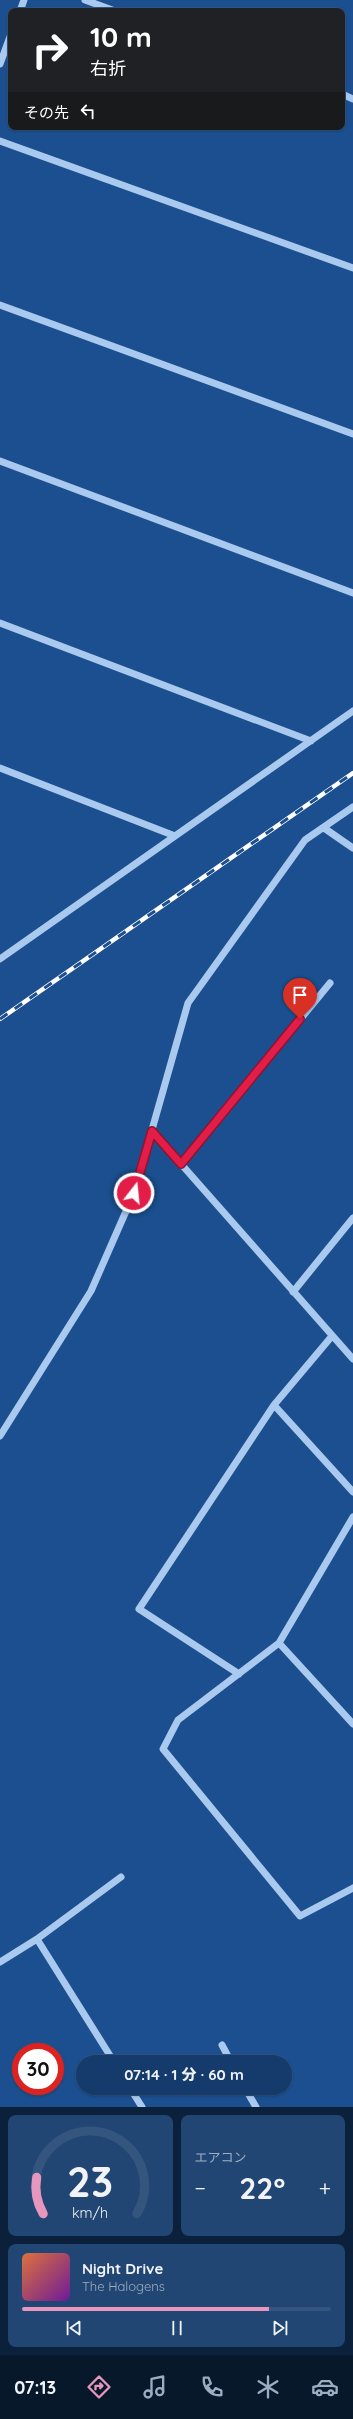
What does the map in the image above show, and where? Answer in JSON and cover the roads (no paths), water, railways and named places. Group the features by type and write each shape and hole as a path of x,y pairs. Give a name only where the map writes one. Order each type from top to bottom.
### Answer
{"street":[{"path":"85,0 107,8"},
{"path":"0,64 8,42"},
{"path":"0,141 353,268"},
{"path":"0,305 353,434"},
{"path":"0,461 353,593"},
{"path":"0,623 311,741"},
{"path":"0,959 353,711"},
{"path":"0,768 175,836"},
{"path":"1,1432 91,1292 134,1193 188,1003 305,840 353,808"},
{"path":"324,828 353,848"},
{"path":"181,1164 330,983"},
{"path":"152,1131 353,1359"},
{"path":"293,1292 353,1218"},
{"path":"239,1674 139,1609 274,1405 332,1336"},
{"path":"274,1405 353,1492"},
{"path":"353,1517 279,1643 178,1720 163,1749 300,1916 353,1888"},
{"path":"279,1643 353,1724"},
{"path":"0,1962 37,1939 121,1877"},
{"path":"37,1939 110,2055"},
{"path":"222,2045 227,2055"},
{"path":"134,2095 142,2107"},
{"path":"249,2095 256,2107"}],"railway":[{"path":"0,1019 353,773"}]}
